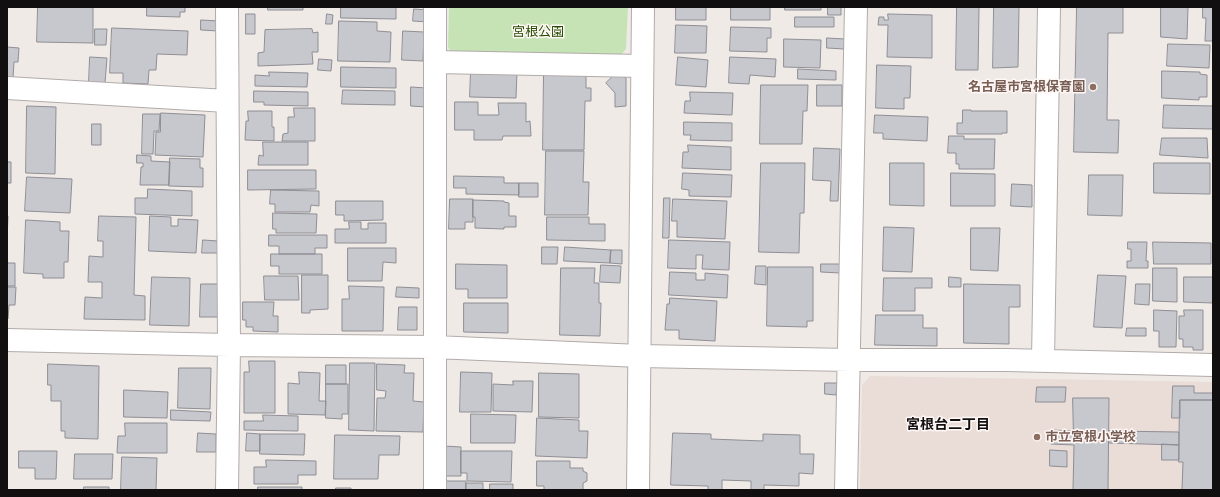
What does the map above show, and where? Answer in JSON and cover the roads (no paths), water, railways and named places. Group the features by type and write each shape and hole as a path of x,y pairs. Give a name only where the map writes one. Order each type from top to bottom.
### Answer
{"street":[{"path":"227,7 229,345 227,490"},
{"path":"435,7 435,490"},
{"path":"638,490 643,7"},
{"path":"846,490 856,7"},
{"path":"1043,360 1049,7"},
{"path":"435,62 642,66"},
{"path":"7,88 228,101"},
{"path":"7,340 229,345 435,347 640,356 849,360 1043,360 1213,365"}],"place":[{"name":"名古屋市宮根保育園","path":"1093,87"},
{"name":"市立宮根小学校","path":"1037,437"}],"district":[{"name":"宮根台二丁目","path":"948,425"}],"park label":[{"name":"宮根公園","path":"538,32"}]}
